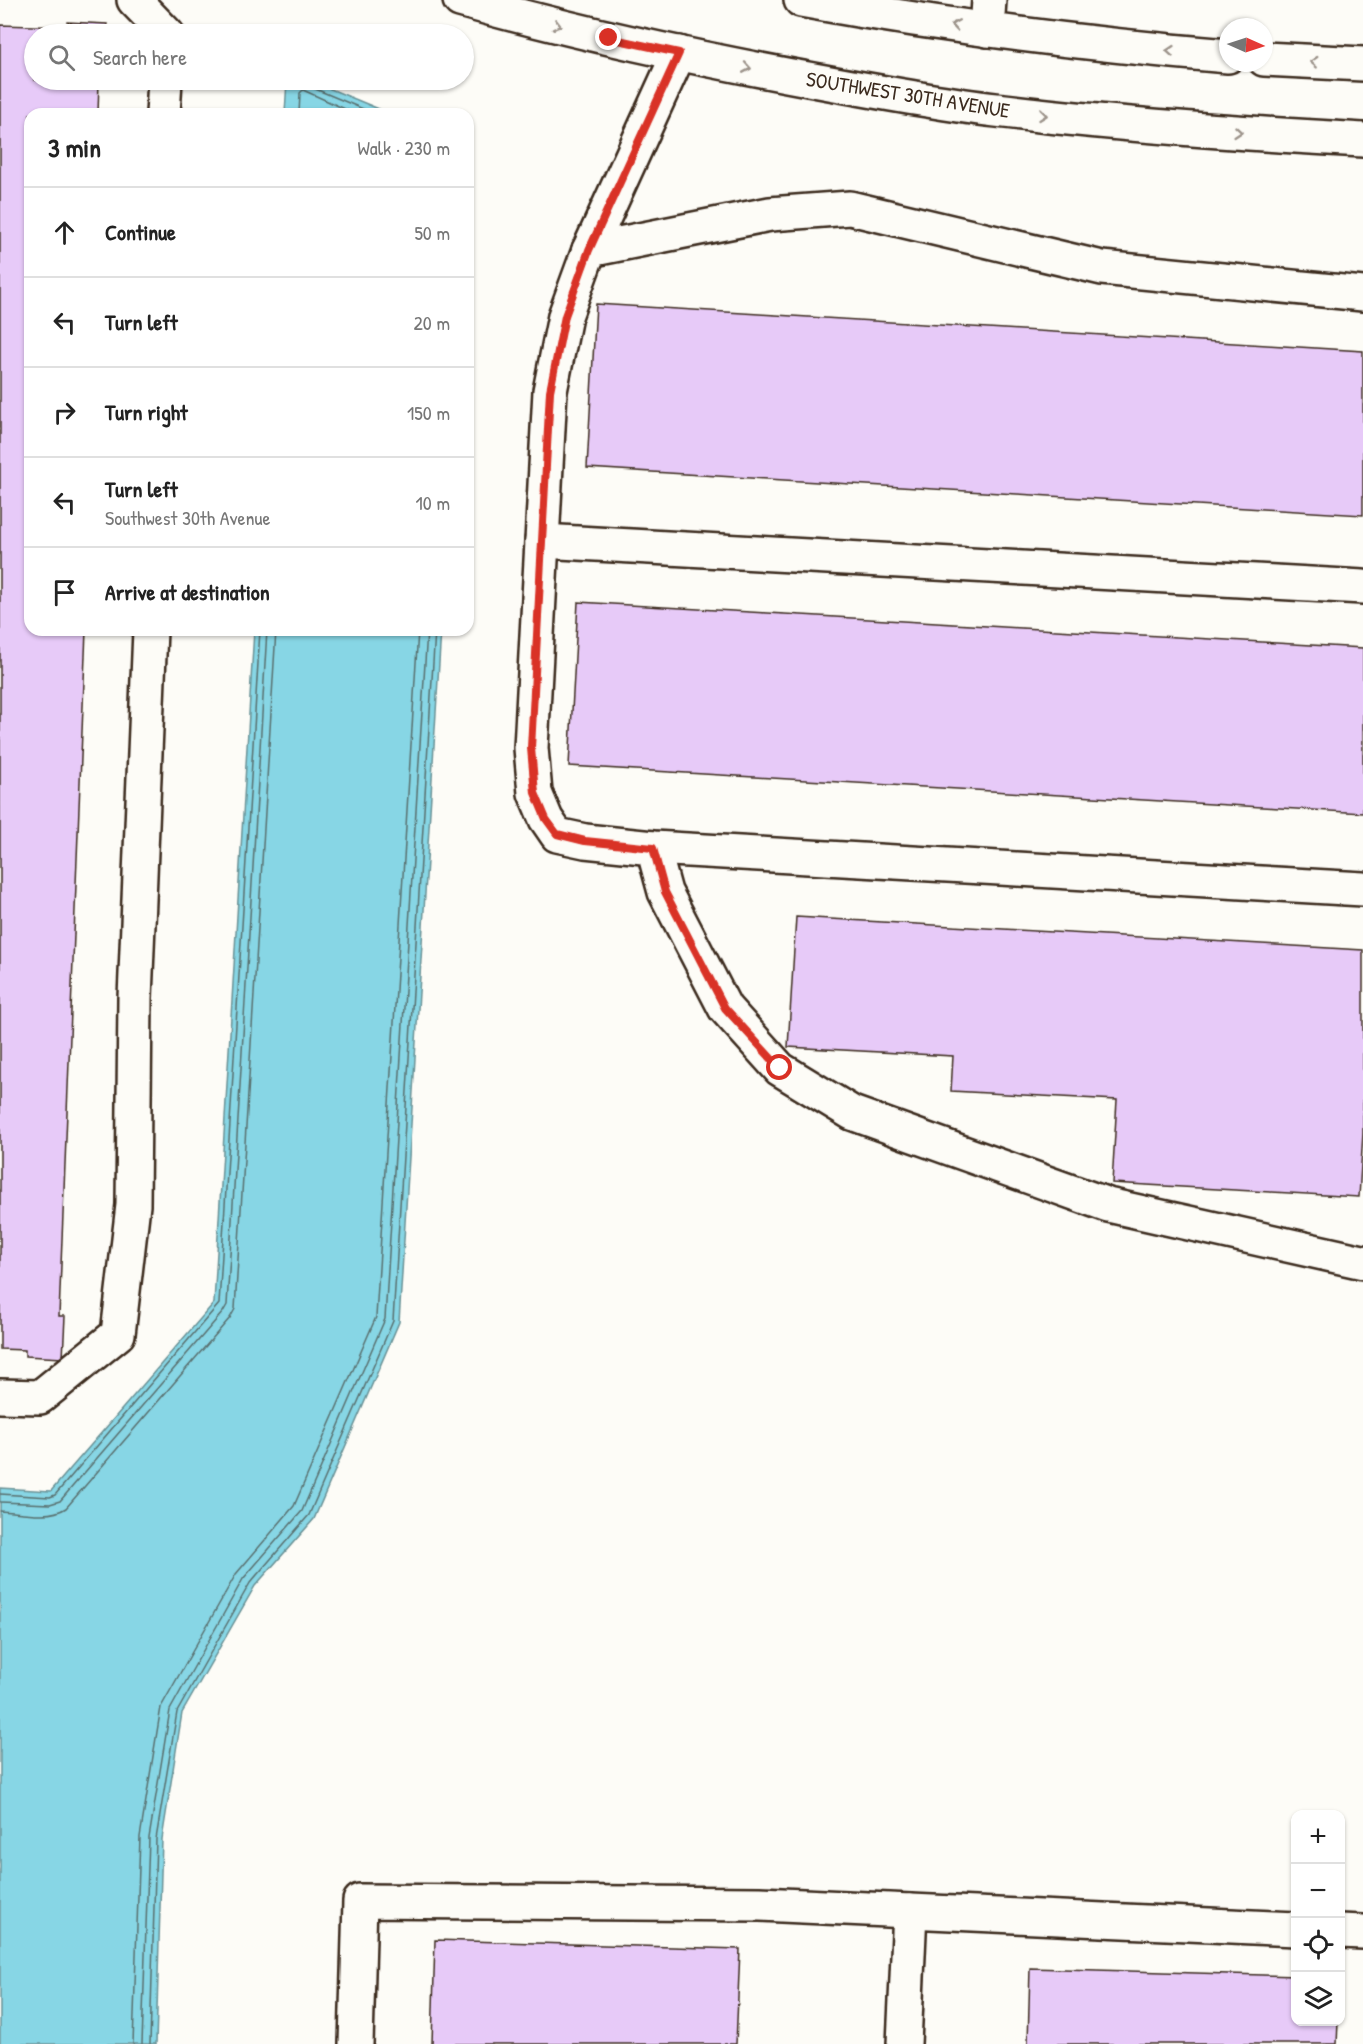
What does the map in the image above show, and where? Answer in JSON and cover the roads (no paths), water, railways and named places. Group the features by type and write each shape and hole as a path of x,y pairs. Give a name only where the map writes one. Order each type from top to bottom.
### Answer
{"main road":[{"path":"134,0 157,24"},
{"name":"SOUTHWEST 30TH AVENUE","path":"460,0 609,38 679,53 868,90 995,110 1363,141"},
{"path":"801,0 988,15 1132,48 1219,55"},
{"path":"679,53 589,250 565,316 550,391 531,748 535,793 546,819 557,834 585,841 653,848 1363,889"},
{"path":"1273,59 1363,64"},
{"path":"163,108 164,90"},
{"path":"589,250 770,214 850,208 1101,268 1363,294"},
{"path":"542,541 1363,587"},
{"path":"0,1396 39,1397 118,1334 133,1205 135,998 150,636"},
{"path":"653,848 665,892 725,1008 780,1068 852,1113 1108,1205 1363,1262"},
{"path":"356,2044 360,1900 760,1904 1291,1929"},
{"path":"904,2044 910,1911"},
{"path":"1345,1931 1363,1932"}],"water":[{"path":"286,90 333,90 377,108 285,108"},
{"path":"254,636 441,636 399,1322 314,1519 255,1586 182,1713 162,1839 156,2044 0,2044 0,1488 51,1491 214,1303"}]}
